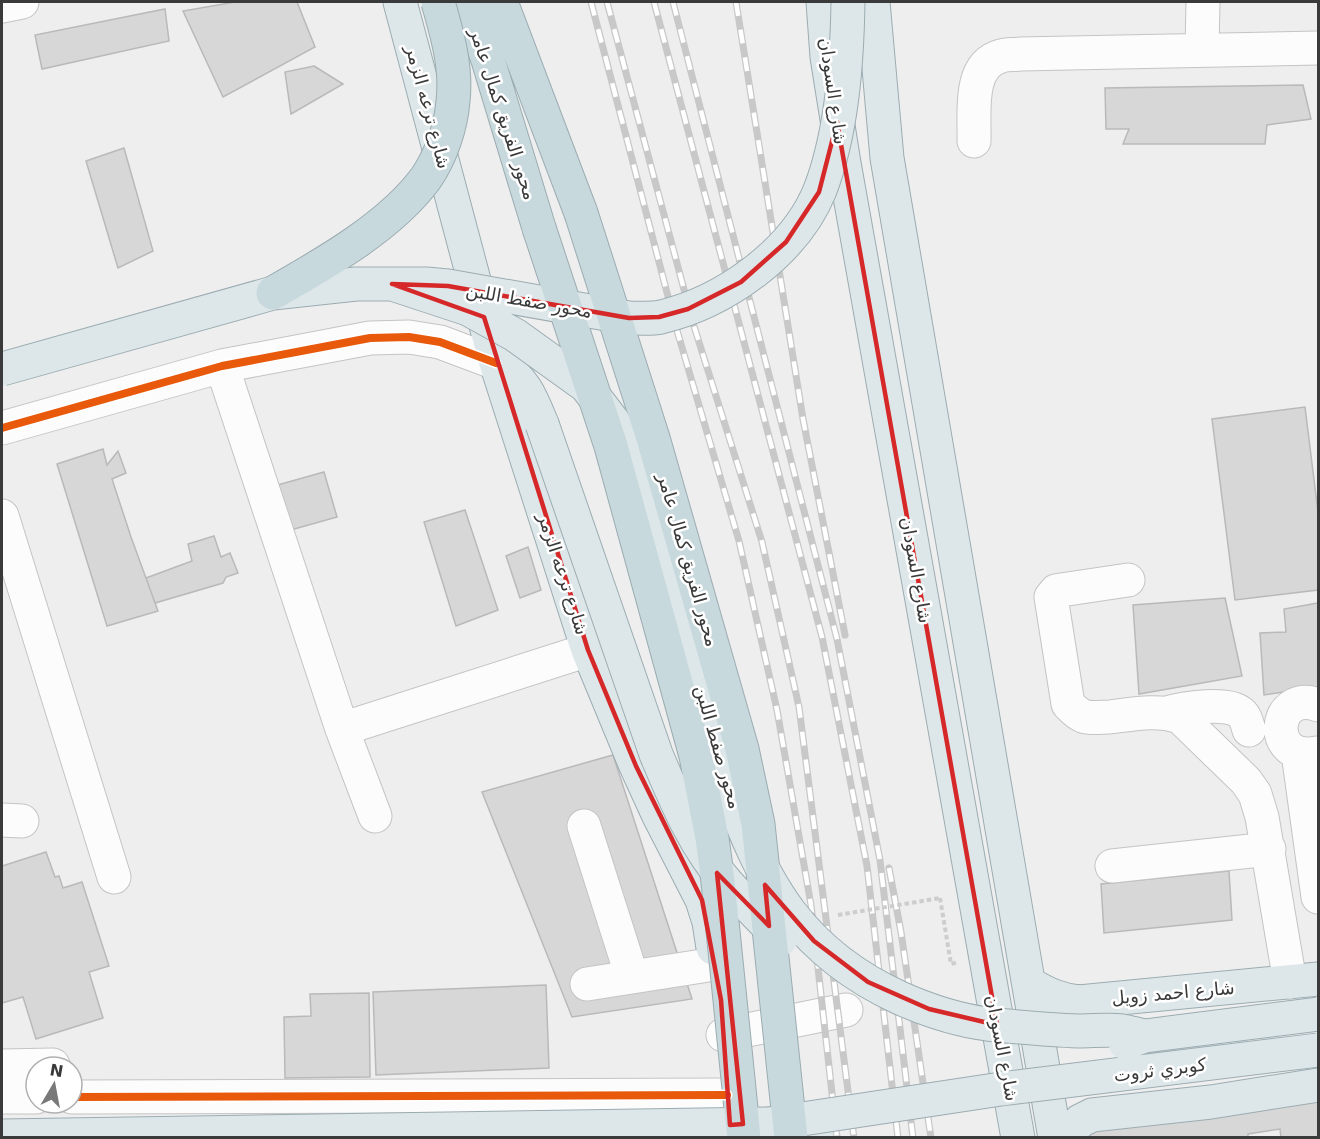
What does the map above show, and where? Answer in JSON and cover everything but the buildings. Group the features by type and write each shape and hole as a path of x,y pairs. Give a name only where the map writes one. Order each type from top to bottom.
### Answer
{"highway":[{"path":"273,293 334,257 384,220 425,178 441,152 453,100 453,82 450,47 438,2"},
{"name":"محور الفريق كمال عامر","path":"467,2 488,60 539,228 610,446 696,756 718,882 768,1133"},
{"name":"محور الفريق كمال عامر","path":"501,2 581,213 653,438 742,749 758,824 768,1133"}],"main road":[{"name":"شارع ترعه الزمر","path":"400,2 496,363 588,650 640,776 702,900 709,922 721,1000 731,1137"},
{"name":"شارع السودان","path":"823,2 827,57 844,163 1018,1137"},
{"name":"محور صفط اللبن","path":"2,369 273,293 356,284 426,284 469,289 629,318 659,318 716,297 741,282 786,242 805,218 819,192 832,146 842,93 847,52 848,2"},
{"name":"شارع السودان","path":"873,2 887,158 1055,1137"},
{"path":"844,163 887,158"},
{"name":"محور صفط اللبن","path":"392,284 468,309 515,335 586,386 613,420 627,443 650,503 742,829 778,897 814,941 860,978 929,1010 984,1023 1061,1030 1122,1031 1145,1036"},
{"path":"496,363 523,384 531,397 645,723 676,802 696,840 726,882 803,959 877,1008 953,1034 1021,1048 1062,1051 1105,1047 1145,1036"},
{"name":"شارع احمد زويل","path":"1030,984 1055,998 1079,1002 1304,980"},
{"path":"1195,991 1188,1006 1185,1040 1192,1073 1211,1102"},
{"name":"كوبري ثروت","path":"1145,1036 1318,1014"},
{"name":"كوبري ثروت","path":"768,1133 1001,1089 1318,1050"},
{"path":"1064,1137 1080,1121 1092,1115 1211,1102 1318,1085"},
{"path":"2,1136 768,1133 823,1137"}],"street":[{"path":"2,6 22,2"},
{"path":"1202,50 1203,2"},
{"path":"974,141 975,89 982,69 999,56 1318,48"},
{"path":"2,428 222,366 370,338 409,337 440,342 496,363"},
{"path":"222,366 342,729 375,816"},
{"path":"2,516 114,877"},
{"path":"1128,580 1056,591 1051,597 1068,704 1075,712 1096,718 1154,712 1180,717 1246,781 1255,794 1260,808 1269,849 1277,906 1304,980"},
{"path":"342,729 588,650"},
{"path":"1277,906 1318,898 1313,753 1289,747 1280,729 1287,710 1296,704 1306,702 1318,705"},
{"path":"1167,713 1179,709 1226,707 1242,713 1249,730"},
{"path":"1220,755 1249,730 1282,719"},
{"path":"584,826 632,977"},
{"path":"1112,866 1269,849"},
{"path":"587,984 715,964"},
{"path":"723,1035 846,1010"},
{"path":"2,1066 24,1066"},
{"path":"84,1097 727,1095"},
{"path":"2,1097 24,1097"}],"path":[{"path":"838,915 940,898 951,964"}],"highlighted area":[{"path":"837,122 997,1025 929,1009 868,982 814,941 765,885 769,926 717,873 743,1124 730,1125 721,1000 702,900 636,766 588,650 484,317 392,284 448,286 629,318 659,317 688,309 741,282 786,242 819,192"}],"railway":[{"path":"591,2 676,327 739,541 777,710 811,905 837,1138"},
{"path":"607,2 693,323 762,542 799,707 854,1138"},
{"path":"654,2 822,637 867,866 898,1138"},
{"path":"673,2 837,639 880,860 913,1138"},
{"path":"736,2 803,419 845,635"},
{"path":"889,868 901,932 931,1138"}],"cycle path":[{"path":"2,428 222,366 370,338 409,337 440,342 496,363"},
{"path":"84,1097 727,1095"}]}
